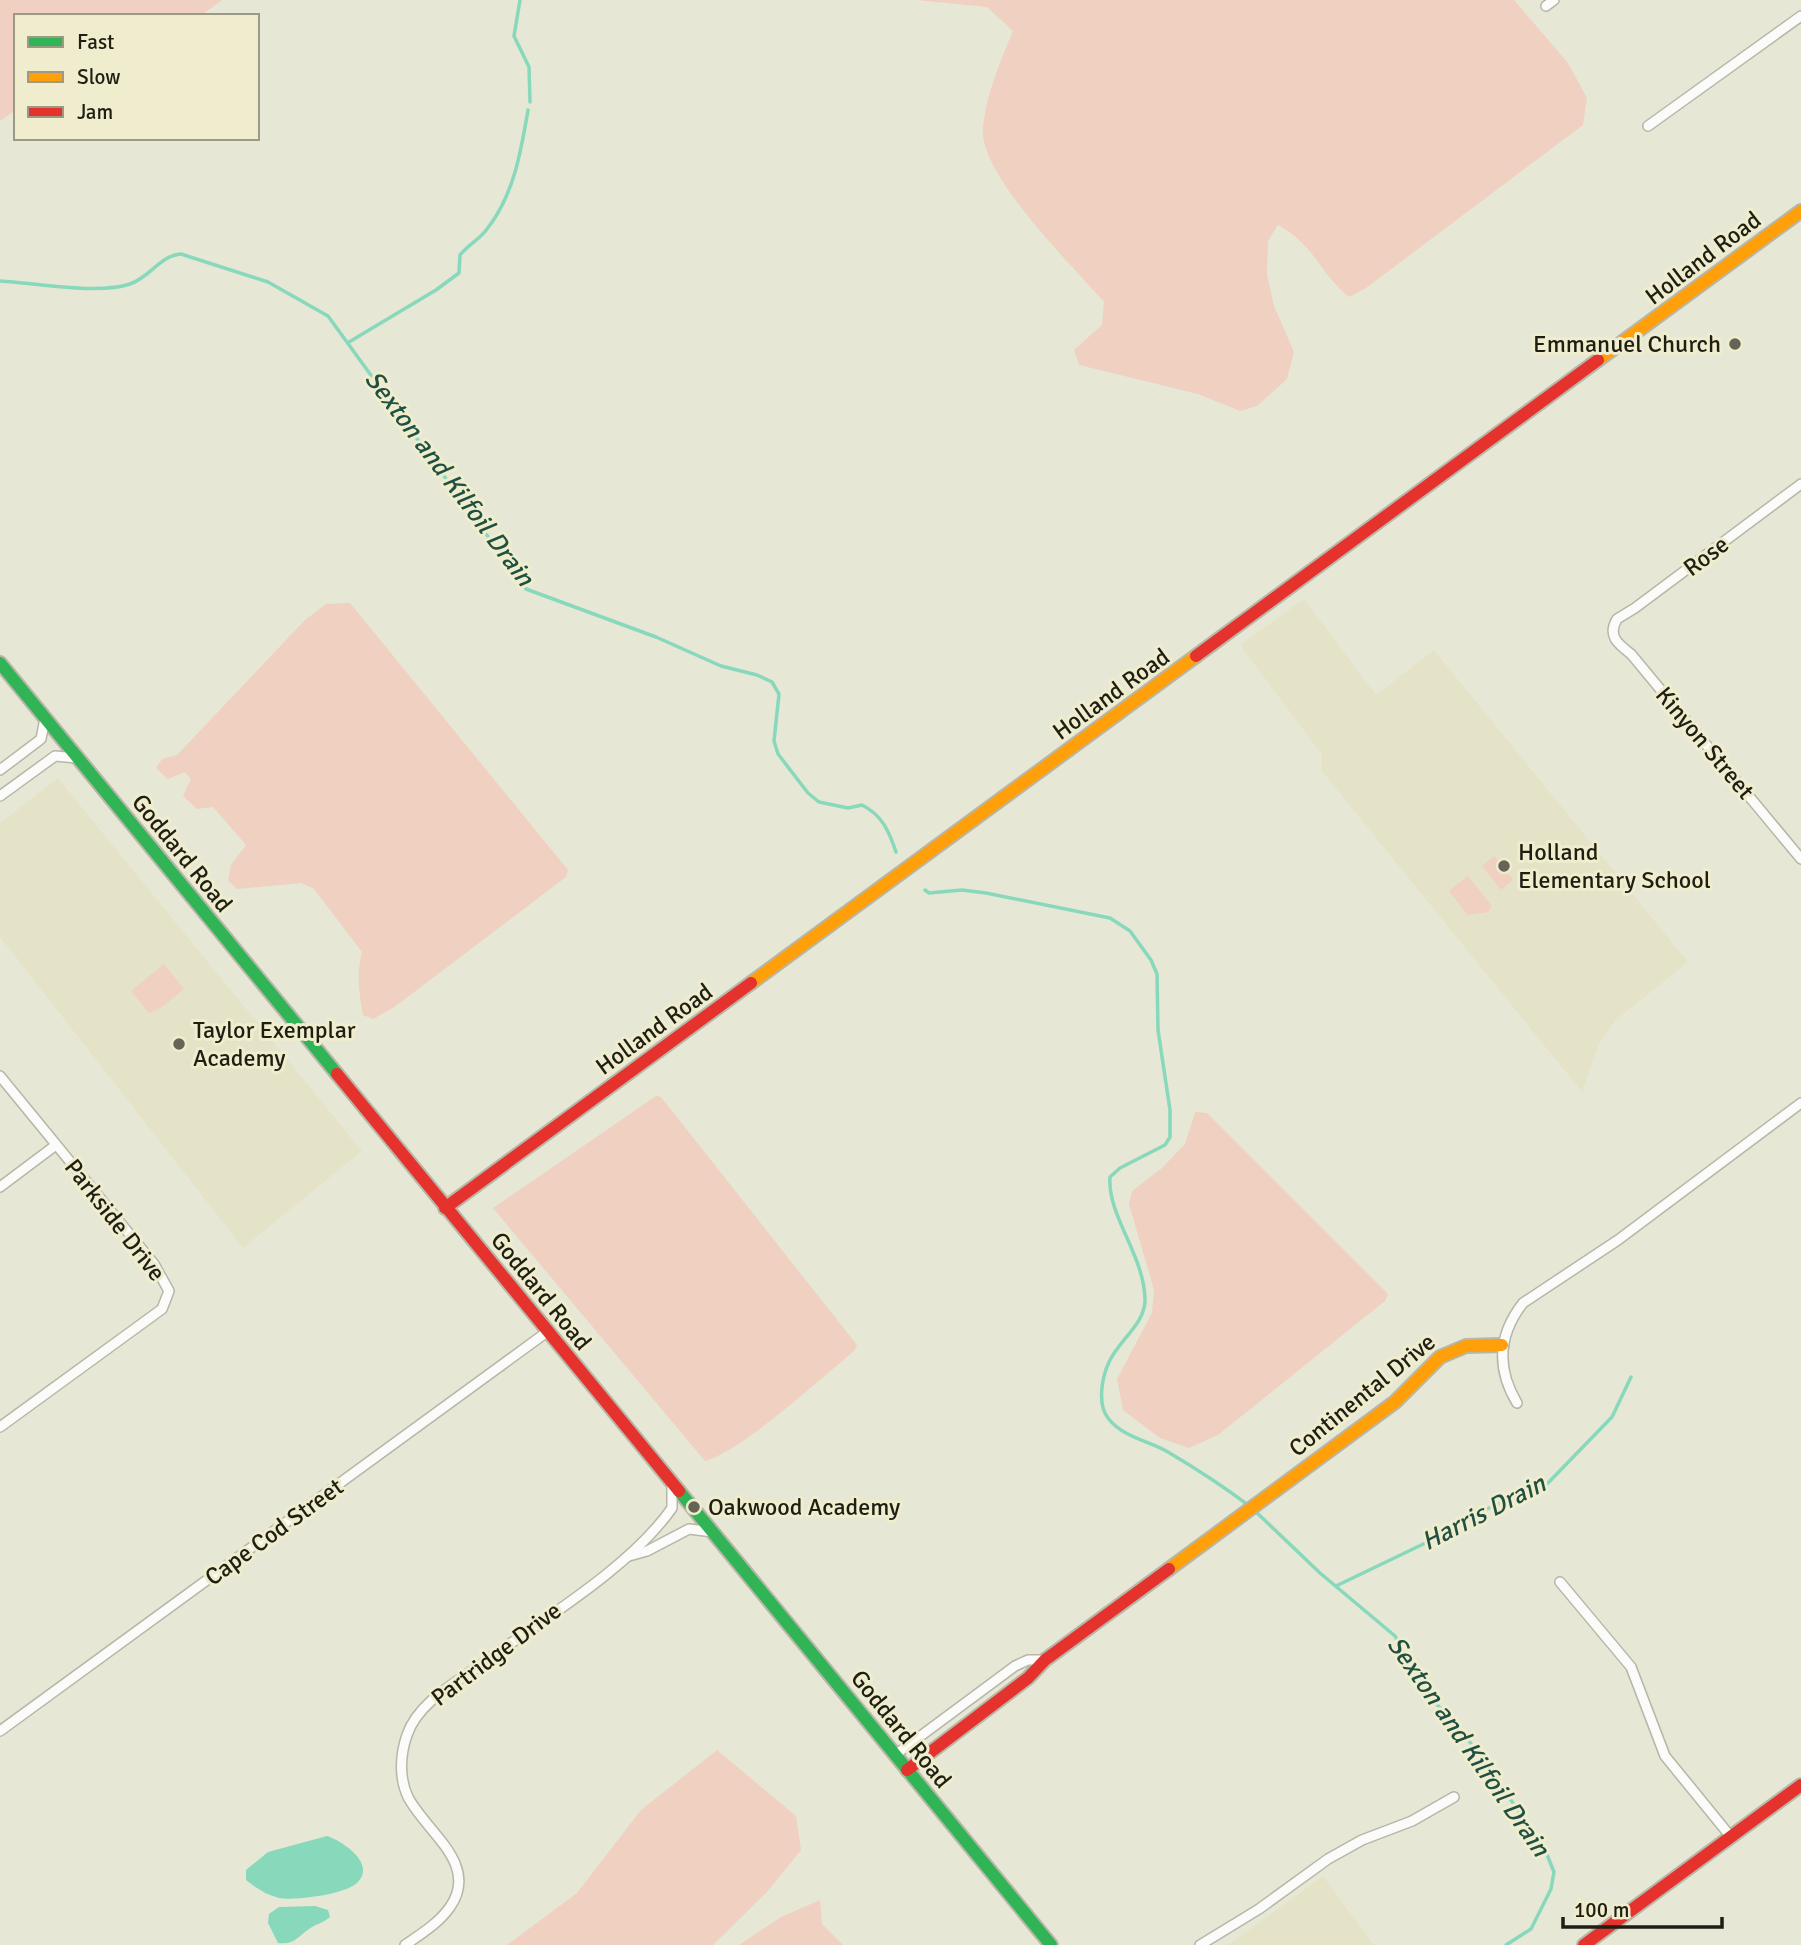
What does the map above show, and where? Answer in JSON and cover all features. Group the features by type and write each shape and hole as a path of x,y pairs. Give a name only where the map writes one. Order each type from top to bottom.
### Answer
{"street":[{"path":"1648,127 1801,16"},
{"name":"Holland Road","path":"445,1208 1801,211"},
{"name":"Rose","path":"1612,628 1617,619 1801,484"},
{"name":"Kinyon Street","path":"1612,628 1616,643 1631,654 1800,855"},
{"name":"Goddard Road","path":"0,663 1051,1945"},
{"path":"0,770 41,739 45,718"},
{"path":"0,796 55,756 77,758"},
{"name":"Parkside Drive","path":"0,1076 162,1275 169,1290 168,1298 156,1313 0,1427"},
{"path":"1517,1403 1505,1378 1502,1345 1514,1314 1531,1294 1572,1273 1801,1103"},
{"path":"0,1187 56,1145"},
{"name":"Cape Cod Street","path":"0,1731 547,1332"},
{"name":"Continental Drive","path":"907,1770 1028,1678 1045,1660 1395,1402 1442,1353 1468,1343 1502,1345"},
{"path":"628,1557 671,1507 672,1483"},
{"path":"628,1557 647,1551 689,1529 713,1532"},
{"name":"Partridge Drive","path":"405,1945 444,1915 455,1900 459,1882 455,1859 419,1814 404,1784 404,1747 413,1722 441,1694 628,1557"},
{"path":"1560,1583 1631,1667 1665,1756 1731,1837"},
{"name":"Continental Drive","path":"895,1755 1015,1666 1028,1660 1045,1660"},
{"path":"1589,1943 1801,1785"},
{"path":"1200,1945 1259,1909 1328,1859 1362,1840 1412,1821 1454,1797"}],"shaded area":[{"path":"0,0 222,0 203,14 14,14 14,111 0,121"},
{"path":"916,0 1514,0 1568,63 1587,98 1583,125 1366,288 1349,297 1330,278 1309,250 1278,225 1268,241 1267,274 1274,306 1294,352 1287,379 1257,406 1240,411 1198,394 1079,365 1074,350 1102,325 1104,302 1030,219 995,170 985,147 983,128 987,103 1013,31 987,7"},
{"name":"Holland Elementary School","path":"1304,599 1376,695 1434,650 1688,962 1616,1020 1599,1044 1582,1092 1321,770 1322,755 1240,645"},
{"path":"350,603 568,870 566,877 393,1008 373,1019 363,1015 359,991 362,952 314,889 301,883 237,889 228,880 231,865 246,845 213,807 197,809 183,796 191,779 185,772 168,779 156,768 162,759 177,755 305,620 326,604"},
{"name":"Taylor Exemplar Academy","path":"58,778 362,1151 243,1248 0,937 0,823"},
{"path":"1494,856 1513,880 1501,890 1482,866"},
{"path":"1468,876 1492,906 1488,912 1468,915 1449,891"},
{"path":"164,964 184,989 162,1007 149,1013 131,991"},
{"path":"656,1096 661,1097 857,1345 854,1351 759,1429 721,1455 705,1461 493,1208"},
{"path":"1195,1112 1207,1113 1388,1294 1385,1301 1218,1435 1189,1448 1160,1438 1123,1410 1117,1379 1152,1313 1154,1290 1129,1204 1132,1191 1162,1168 1185,1144"},
{"path":"717,1750 796,1816 801,1850 767,1892 713,1945 507,1945 577,1893 641,1810"},
{"path":"327,1836 348,1848 360,1860 362,1875 352,1886 321,1896 287,1899 265,1893 246,1880 246,1870 268,1852"},
{"path":"1323,1876 1374,1945 1228,1945"},
{"path":"820,1900 822,1924 843,1945 739,1945 781,1917"},
{"path":"315,1906 328,1910 330,1917 292,1942 278,1943 268,1923 269,1914 279,1907"}],"waterway":[{"path":"520,0 514,36 529,67 530,102"},
{"path":"349,342 436,290 459,273 460,255 484,233 504,202 519,157 528,110"},
{"name":"Sexton and Kilfoil Drain","path":"0,281 84,288 116,287 137,281 167,258 181,254 268,282 328,316 526,589 656,637 721,666 757,675 772,682 779,694 774,741 778,754 808,793 819,802 848,808 862,805 869,809 880,819 896,852"},
{"name":"Sexton and Kilfoil Drain","path":"925,890 929,893 962,890 986,893 1110,918 1130,931 1151,960 1157,974 1158,1030 1170,1110 1170,1137 1165,1145 1120,1168 1110,1177 1114,1206 1139,1267 1145,1299 1137,1324 1113,1354 1106,1368 1102,1390 1103,1405 1108,1418 1121,1430 1168,1452 1248,1505"},
{"name":"Harris Drain","path":"1336,1586 1440,1536 1482,1511 1547,1484 1612,1417 1631,1377"},
{"name":"Sexton and Kilfoil Drain","path":"1254,1510 1320,1573 1395,1636 1427,1694 1462,1731 1544,1847 1554,1872 1551,1889 1531,1929 1506,1945"}],"traffic: fast":[{"path":"0,663 337,1074"},
{"path":"679,1491 1051,1945"}],"traffic: slow":[{"path":"1598,360 1801,211"},
{"path":"751,983 1196,656"},
{"path":"1169,1569 1395,1402 1440,1357 1466,1346 1502,1345"}],"traffic: jam":[{"path":"1196,656 1598,360"},
{"path":"445,1208 751,983"},
{"path":"337,1074 679,1491"},
{"path":"907,1770 1028,1678 1045,1660 1169,1569"},
{"path":"1584,1945 1801,1785"}],"place":[{"name":"Emmanuel Church","path":"1735,344"},
{"name":"Holland Elementary School","path":"1504,866"},
{"name":"Taylor Exemplar Academy","path":"179,1044"},
{"name":"Oakwood Academy","path":"694,1507"}]}
